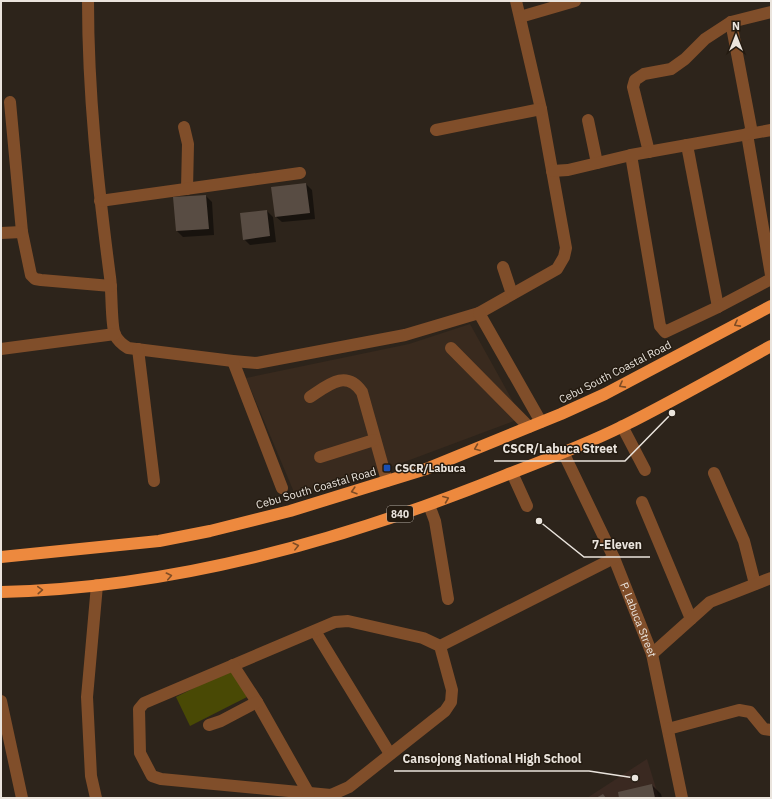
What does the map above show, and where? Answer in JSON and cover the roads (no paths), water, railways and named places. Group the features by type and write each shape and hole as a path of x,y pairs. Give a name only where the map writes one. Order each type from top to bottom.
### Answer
{"highway":[{"name":"Cebu South Coastal Road","path":"1,557 80,550 181,536 290,511 426,469 605,394 771,306"},
{"name":"840","path":"1,592 97,585 158,578 303,545 429,505 512,473 622,426 771,346"}],"street":[{"path":"88,1 88,50 92,121 115,334 122,344 128,348 233,362 258,363 405,335 479,313 557,269 564,257 566,248 541,109 516,1"},
{"path":"520,17 576,1"},
{"path":"649,152 633,87 635,80 644,74 671,69 685,59 705,39 731,22 771,12"},
{"path":"731,22 771,275"},
{"path":"10,102 22,232 31,275 35,279 111,286"},
{"path":"436,130 541,109"},
{"path":"588,120 597,163"},
{"path":"184,127 188,144 187,189"},
{"path":"552,172 631,155 771,130"},
{"path":"687,145 718,307"},
{"path":"631,155 660,326 665,332 674,330 771,279"},
{"path":"100,201 300,173"},
{"path":"1,233 22,232"},
{"path":"504,267 512,294"},
{"path":"479,313 541,422"},
{"path":"1,349 115,334"},
{"path":"451,348 529,427"},
{"path":"138,350 154,481"},
{"path":"233,362 282,488"},
{"path":"310,397 329,384 343,379 356,383 362,392 374,440 387,481"},
{"path":"622,426 645,470"},
{"path":"320,457 374,440"},
{"name":"P. Labuca Street","path":"563,452 614,558 652,654 682,798"},
{"path":"512,473 527,506"},
{"path":"714,473 744,541 755,584"},
{"path":"642,502 691,619"},
{"path":"429,505 435,521 448,599"},
{"path":"440,646 614,558"},
{"path":"652,654 710,602 771,578"},
{"path":"96,798 91,776 87,697 97,585"},
{"path":"348,621 423,638 440,646 452,690 451,702 445,710 349,787 331,795 161,779 152,776 140,753 139,710 144,703 335,622 348,621"},
{"path":"315,631 390,754"},
{"path":"233,665 257,702 309,794"},
{"path":"1,701 22,798"},
{"path":"209,725 221,721 257,702"},
{"path":"668,729 740,710 750,712 764,729 771,730"}],"place":[{"name":"CSCR/Labuca Street","path":"672,413"},
{"name":"CSCR/Labuca","path":"387,468"},
{"name":"7-Eleven","path":"539,521"},
{"name":"Cansojong National High School","path":"635,778"}]}
